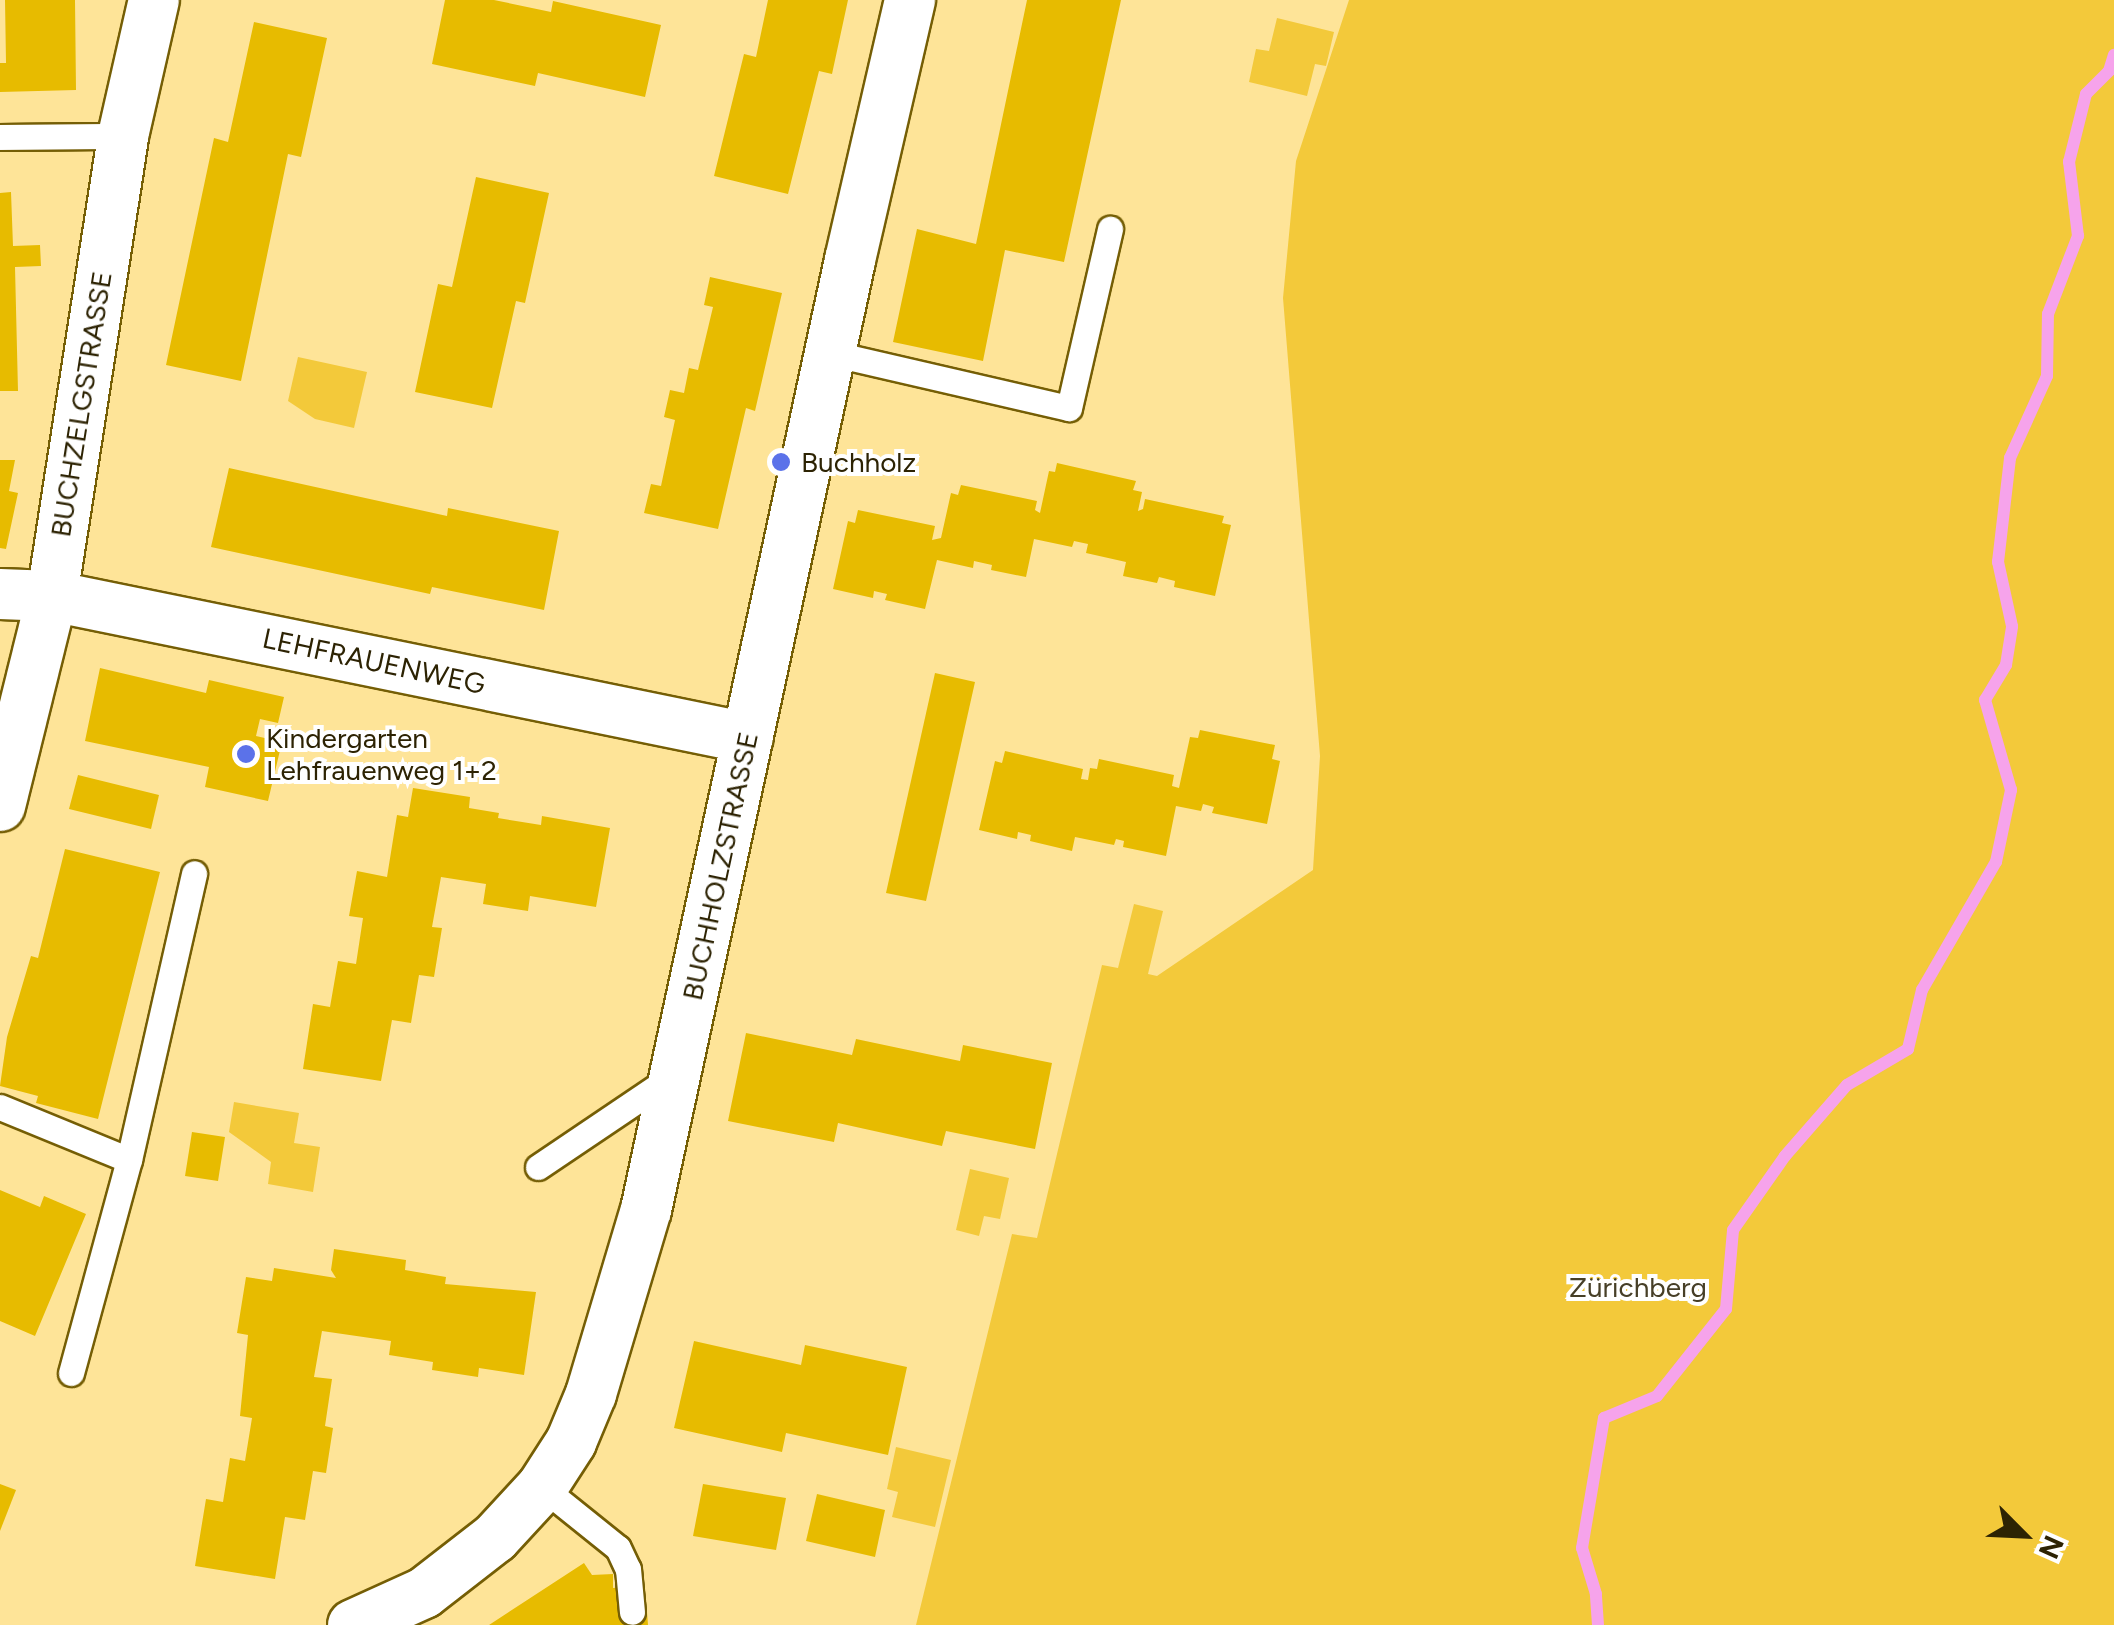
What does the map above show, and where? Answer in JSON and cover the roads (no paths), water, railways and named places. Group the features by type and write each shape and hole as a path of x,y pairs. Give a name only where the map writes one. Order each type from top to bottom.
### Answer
{"street":[{"name":"BUCHZELGSTRASSE","path":"0,805 52,596 123,136 154,0"},
{"name":"BUCHHOLZSTRASSE","path":"353,1625 424,1594 496,1538 542,1487 572,1442 614,1326 646,1210 910,0"},
{"name":"LEHFRAUENWEG","path":"0,594 52,596 748,738"}],"lane":[{"path":"0,137 123,136"},
{"path":"830,353 1070,408 1110,228"},
{"path":"71,1372 130,1160 194,873"},
{"path":"538,1167 676,1074"},
{"path":"0,1107 130,1160"},
{"path":"542,1487 618,1548 628,1569 632,1612"}],"waterway":[{"path":"1598,1625 1596,1594 1582,1548 1604,1418 1657,1396 1726,1309 1733,1230 1785,1156 1847,1085 1908,1049 1922,990 1996,862 2011,790 1985,700 2006,665 2012,626 1998,562 2010,458 2047,376 2048,314 2078,236 2069,162 2086,94 2109,71 2114,55"}],"place":[{"name":"Buchholz","path":"781,462"},
{"name":"Kindergarten Lehfrauenweg 1+2","path":"246,754"}],"park label":[{"name":"Zürichberg","path":"1638,1287"}]}
